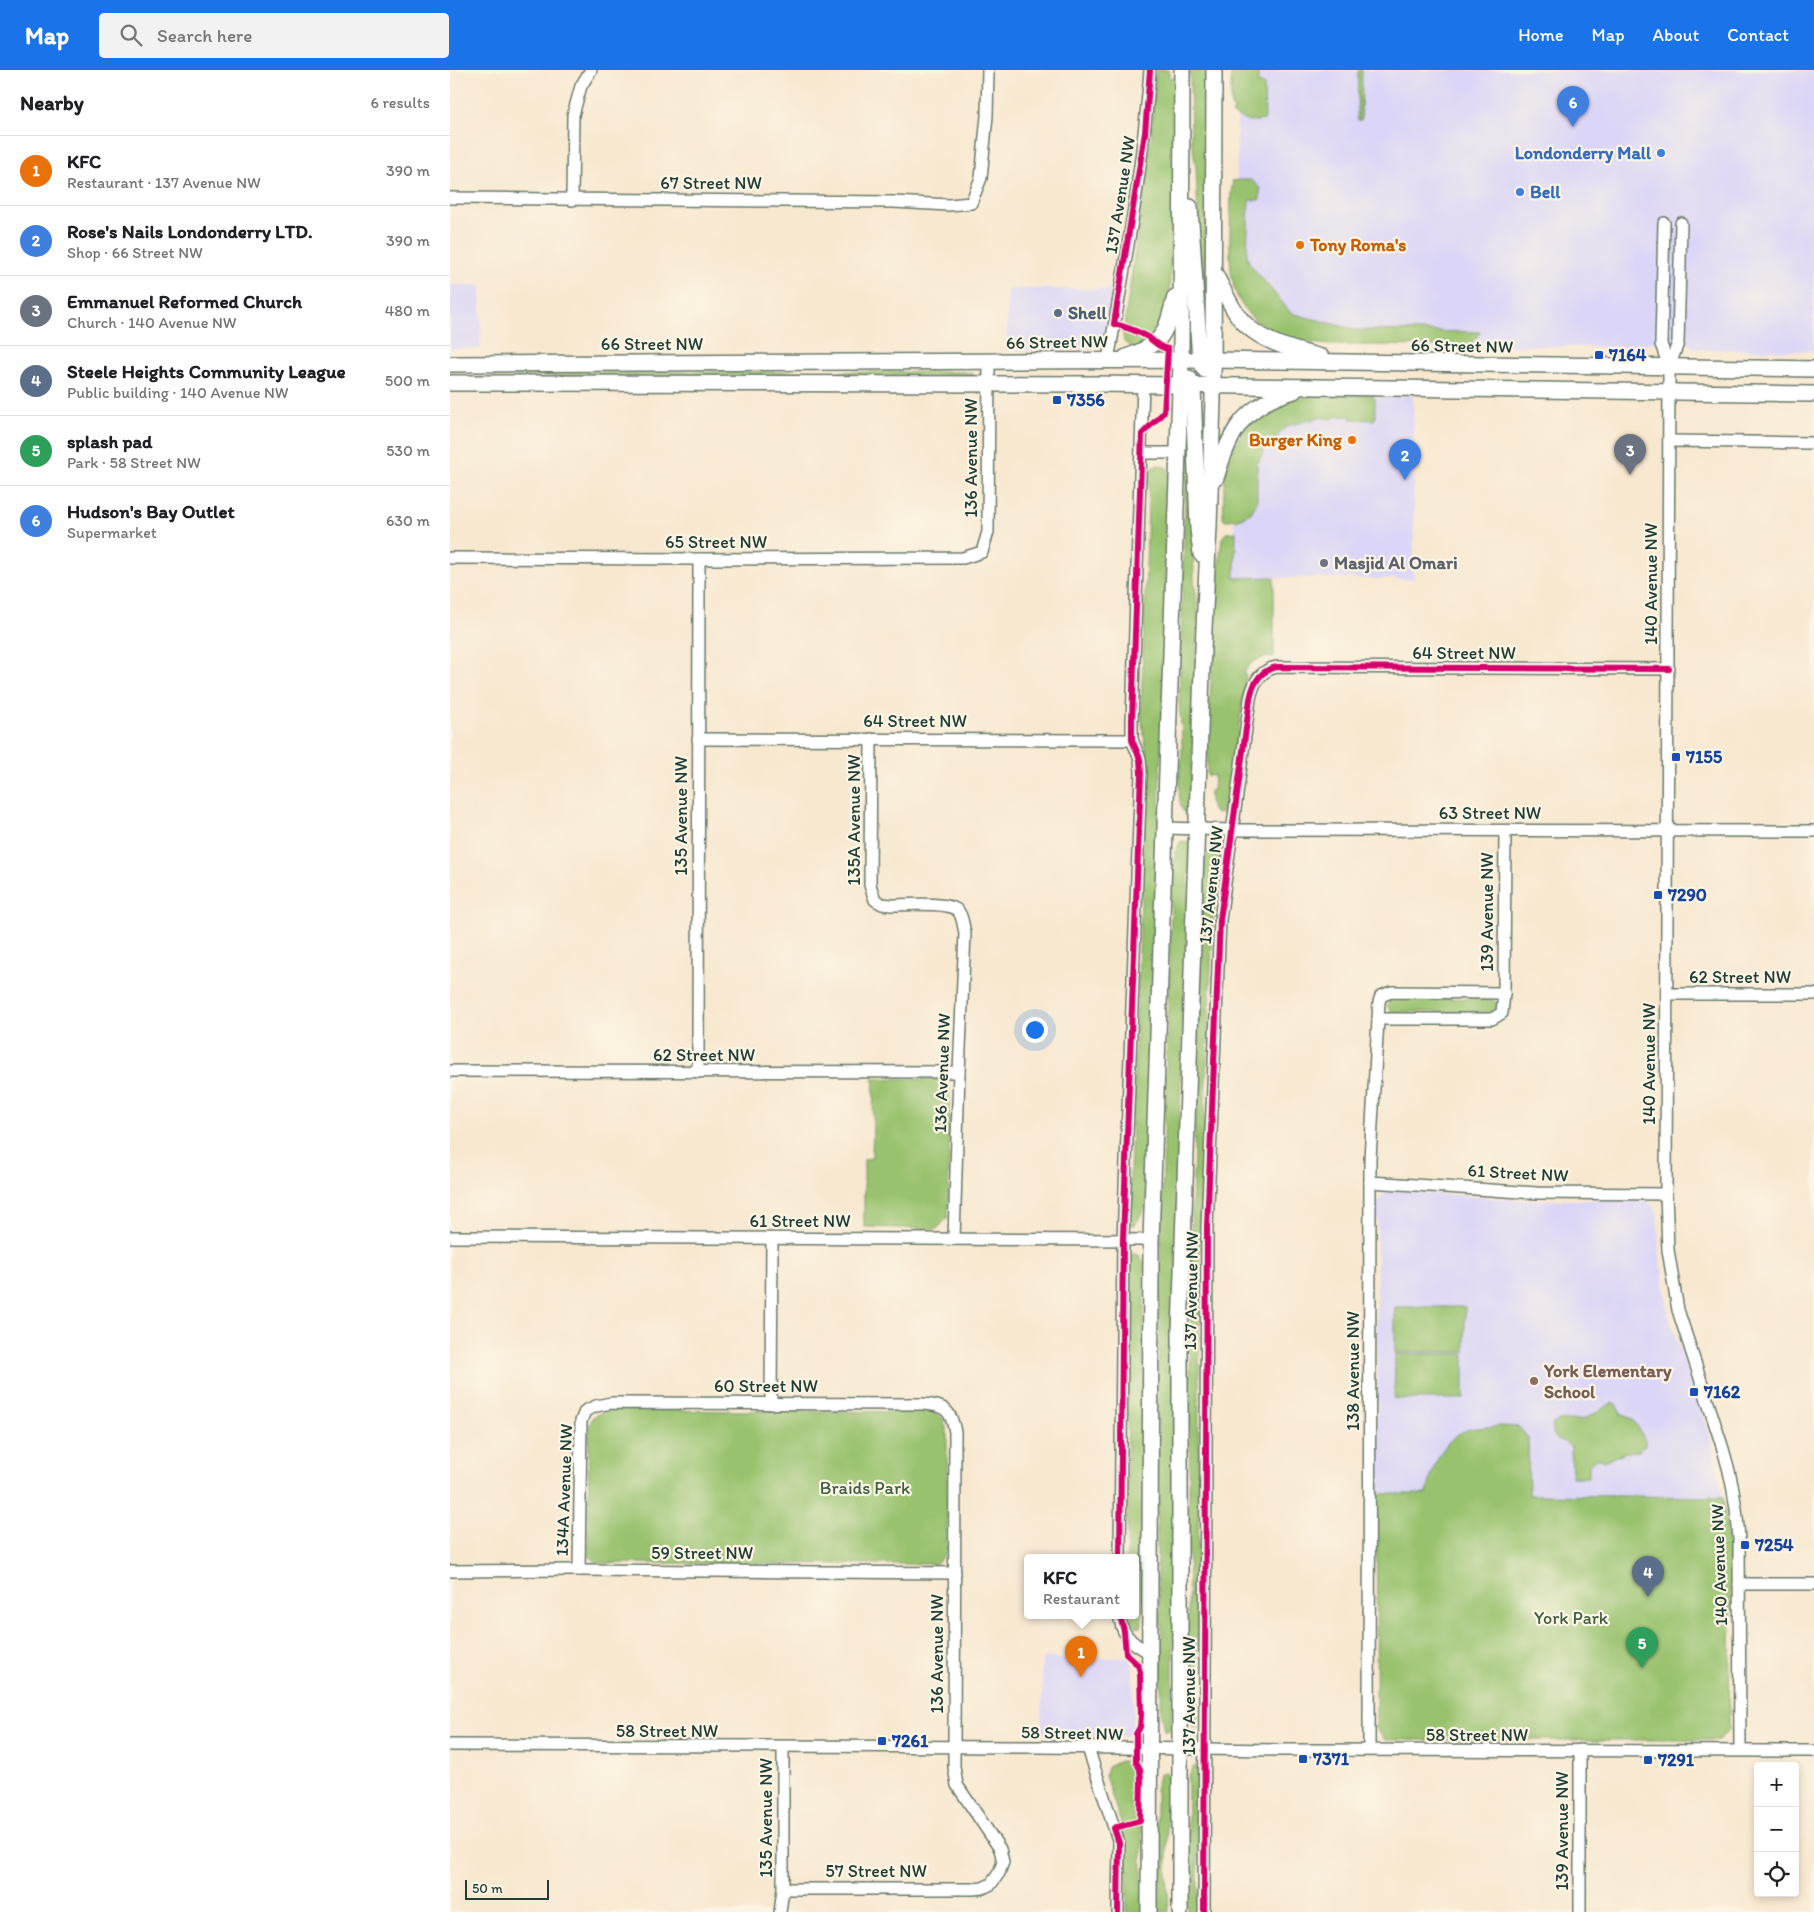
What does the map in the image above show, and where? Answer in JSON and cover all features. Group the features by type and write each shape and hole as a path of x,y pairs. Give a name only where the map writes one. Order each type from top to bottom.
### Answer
{"main road":[{"path":"1182,70 1180,361 1186,386 1198,528 1206,590"},
{"path":"1207,360 1214,272 1214,70"},
{"path":"1182,146 1207,360 1213,386"},
{"path":"1214,272 1236,314 1250,329 1270,340 1293,349 1344,363"},
{"path":"1112,360 1144,350 1160,339 1167,326 1181,274"},
{"name":"66 Street NW","path":"450,364 1207,360 1814,370"},
{"path":"450,383 1143,385 1814,394"},
{"path":"1149,1912 1151,1240 1177,453 1186,386"},
{"name":"137 Avenue NW","path":"1180,1912 1180,1323 1213,386"},
{"path":"1210,496 1220,465 1237,427 1250,412 1263,402 1279,395 1308,387"}],"street":[{"path":"572,200 572,115 581,86 591,70"},
{"name":"67 Street NW","path":"450,198 894,202 949,205 971,203 981,178 987,116 988,70"},
{"name":"137 Avenue NW","path":"1112,360 1145,133 1150,70"},
{"name":"140 Avenue NW","path":"1664,223 1660,344 1669,367"},
{"name":"140 Avenue NW","path":"1682,223 1678,343 1669,367 1668,391 1669,669 1666,1194 1668,1250 1678,1310 1718,1430 1733,1489 1739,1539 1740,1750"},
{"name":"136 Avenue NW","path":"982,552 988,532 989,362"},
{"path":"1120,1554 1123,1239 1141,773 1140,759 1132,740 1143,385"},
{"path":"1669,441 1814,443"},
{"path":"1141,452 1177,453"},
{"name":"65 Street NW","path":"450,558 963,558 982,552"},
{"name":"135 Avenue NW","path":"698,1072 699,559"},
{"name":"64 Street NW","path":"1260,675 1266,670 1276,668 1669,669"},
{"name":"137 Avenue NW","path":"1204,1912 1206,1248 1219,932 1251,692 1260,675"},
{"name":"64 Street NW","path":"698,739 1132,740"},
{"name":"135A Avenue NW","path":"871,739 870,885 875,900 882,904 949,906 958,910"},
{"name":"63 Street NW","path":"1166,828 1232,830 1814,831"},
{"name":"139 Avenue NW","path":"1504,993 1505,831"},
{"name":"136 Avenue NW","path":"954,1239 964,933 958,910"},
{"name":"138 Avenue NW","path":"1369,1750 1370,1182 1379,1002 1384,995 1394,992 1504,993"},
{"path":"1378,1019 1492,1019 1502,1013 1504,993"},
{"name":"62 Street NW","path":"1667,994 1814,994"},
{"name":"62 Street NW","path":"450,1071 958,1072"},
{"name":"61 Street NW","path":"1370,1182 1537,1193 1666,1194"},
{"name":"61 Street NW","path":"450,1237 1151,1240"},
{"path":"771,1404 772,1239"},
{"name":"60 Street NW","path":"585,1411 596,1406 611,1404 922,1404 936,1405 946,1410"},
{"name":"136 Avenue NW","path":"946,1410 953,1420 955,1432 954,1767 957,1786 1000,1849 1003,1862 999,1874 991,1884"},
{"name":"134A Avenue NW","path":"579,1570 580,1436 585,1411"},
{"name":"59 Street NW","path":"450,1571 579,1570 955,1573"},
{"path":"1739,1584 1814,1584"},
{"path":"1121,1619 1124,1631 1131,1641 1136,1646 1149,1652"},
{"name":"58 Street NW","path":"450,1746 1814,1751"},
{"name":"135 Avenue NW","path":"783,1747 784,1890"},
{"path":"1088,1748 1119,1843 1118,1912"},
{"name":"139 Avenue NW","path":"1580,1750 1580,1912"},
{"name":"57 Street NW","path":"784,1890 974,1889 991,1884"},
{"path":"780,1912 784,1890"}],"shaded area":[{"path":"1238,70 1814,70 1814,351 1695,349 1688,343 1649,343 1643,348 1311,342 1244,287 1236,215"},
{"path":"450,285 481,285 481,349 450,349"},
{"path":"1007,289 1112,289 1104,339 1093,349 1007,351"},
{"path":"1413,395 1414,579 1235,577 1234,510 1245,451 1316,402"},
{"name":"York Elementary School","path":"1387,1190 1521,1200 1647,1200 1657,1211 1660,1259 1669,1316 1713,1447 1723,1497 1377,1494 1377,1203"},
{"path":"1042,1658 1129,1658 1133,1663 1133,1729 1127,1736 1042,1734"}],"green space":[{"path":"1156,70 1169,70 1169,78 1175,78 1175,199 1169,307 1156,337 1135,349 1124,342 1123,334 1151,140"},
{"path":"1190,70 1207,70 1206,315 1204,342 1202,342 1196,167 1191,137"},
{"path":"1231,70 1258,70 1258,84 1264,84 1265,120 1249,122 1232,114 1234,110 1231,106"},
{"path":"1358,70 1362,70 1361,120 1357,120"},
{"path":"1252,180 1260,188 1260,200 1249,200 1247,256 1249,263 1291,313 1356,330 1480,332 1477,337 1465,346 1329,345 1299,341 1271,331 1248,314 1240,302 1234,287 1230,253 1231,191 1232,181"},
{"path":"520,371 965,372 975,377 493,376 493,374"},
{"path":"1328,394 1372,394 1375,399 1375,419 1351,419 1351,416 1339,416 1331,419 1320,417 1287,426 1265,449 1257,464 1257,502 1251,513 1239,519 1226,520 1223,518 1224,484 1230,458 1237,441 1246,427 1272,407 1289,401"},
{"path":"1191,405 1194,578 1198,609 1190,809 1188,813 1184,813 1181,806 1179,789 1182,742 1179,702 1187,441"},
{"path":"1158,465 1166,467 1170,473 1146,1206 1135,1225 1131,1225 1128,1222 1147,755 1141,715 1149,475 1152,468"},
{"path":"1236,532 1235,578 1274,577 1274,657 1256,660 1244,673 1246,676 1228,808 1225,808 1222,813 1216,814 1212,809 1210,800 1214,776 1207,775 1214,608 1222,538 1226,533"},
{"path":"1181,841 1190,842 1178,1151 1174,1380 1173,1690 1171,1725 1170,1729 1166,1732 1161,1715 1162,1636 1157,1579 1159,1298 1172,876 1175,852"},
{"path":"1207,852 1222,853 1213,920 1200,1218 1197,1728 1192,1725 1192,1661 1195,1661 1195,1647 1188,1646 1191,1236 1204,863"},
{"path":"1390,999 1489,999 1496,1002 1497,1007 1494,1011 1490,1012 1391,1012 1387,1005"},
{"path":"874,1078 941,1079 950,1088 948,1217 937,1229 864,1227 864,1159 872,1158"},
{"path":"1134,1253 1140,1256 1144,1264 1141,1627 1137,1627 1131,1619 1139,1619 1139,1554 1127,1554 1128,1258"},
{"path":"1395,1307 1465,1307 1465,1352 1395,1352"},
{"path":"1395,1354 1464,1354 1464,1399 1394,1399"},
{"path":"1612,1403 1616,1404 1621,1414 1633,1419 1645,1440 1645,1445 1639,1451 1626,1452 1604,1461 1596,1459 1589,1465 1589,1477 1572,1477 1571,1448 1554,1436 1552,1433 1553,1424 1558,1421 1585,1419"},
{"name":"Braids Park","path":"607,1410 933,1412 942,1418 947,1430 947,1552 936,1564 598,1563 588,1555 589,1427 593,1417"},
{"name":"York Park","path":"1502,1426 1519,1427 1528,1438 1529,1495 1723,1497 1727,1526 1730,1584 1729,1730 1719,1740 1385,1740 1376,1728 1377,1494 1427,1494 1435,1465 1450,1440 1467,1430"},
{"path":"1120,1761 1131,1762 1139,1770 1139,1828 1142,1828 1142,1912 1127,1912 1127,1871 1124,1832 1105,1776 1107,1767"},
{"path":"1197,1766 1198,1912 1187,1912 1188,1777 1193,1767"},
{"path":"1163,1772 1166,1773 1167,1777 1169,1912 1156,1912 1156,1788 1159,1775"}],"cycle path":[{"path":"1120,1554 1123,1239 1141,773 1140,759 1132,740 1132,721 1142,434 1164,412 1168,349 1140,333 1114,324 1145,133 1150,70"},
{"path":"1204,1912 1207,1227 1220,920 1253,688 1262,674 1277,667 1669,669"},
{"path":"1118,1912 1119,1843 1114,1828 1140,1821 1141,1780 1140,1769 1136,1762 1136,1734 1140,1727 1141,1715 1140,1672 1138,1665 1126,1654 1121,1619"}],"place":[{"name":"Hudson's Bay Outlet","path":"1573,127"},
{"name":"Londonderry Mall","path":"1661,153"},
{"name":"Bell","path":"1520,192"},
{"name":"Tony Roma's","path":"1300,245"},
{"name":"Shell","path":"1058,313"},
{"name":"7164","path":"1599,355"},
{"name":"7356","path":"1057,400"},
{"name":"Burger King","path":"1352,440"},
{"name":"Emmanuel Reformed Church","path":"1630,475"},
{"name":"Rose's Nails Londonderry LTD.","path":"1405,480"},
{"name":"Masjid Al Omari","path":"1324,563"},
{"name":"7155","path":"1676,757"},
{"name":"7290","path":"1658,895"},
{"name":"York Elementary School","path":"1534,1381"},
{"name":"7162","path":"1694,1392"},
{"name":"7254","path":"1745,1545"},
{"name":"Steele Heights Community League","path":"1648,1597"},
{"name":"splash pad","path":"1642,1668"},
{"name":"KFC","path":"1081,1677"},
{"name":"7261","path":"882,1741"},
{"name":"7371","path":"1303,1759"},
{"name":"7291","path":"1648,1760"}]}
